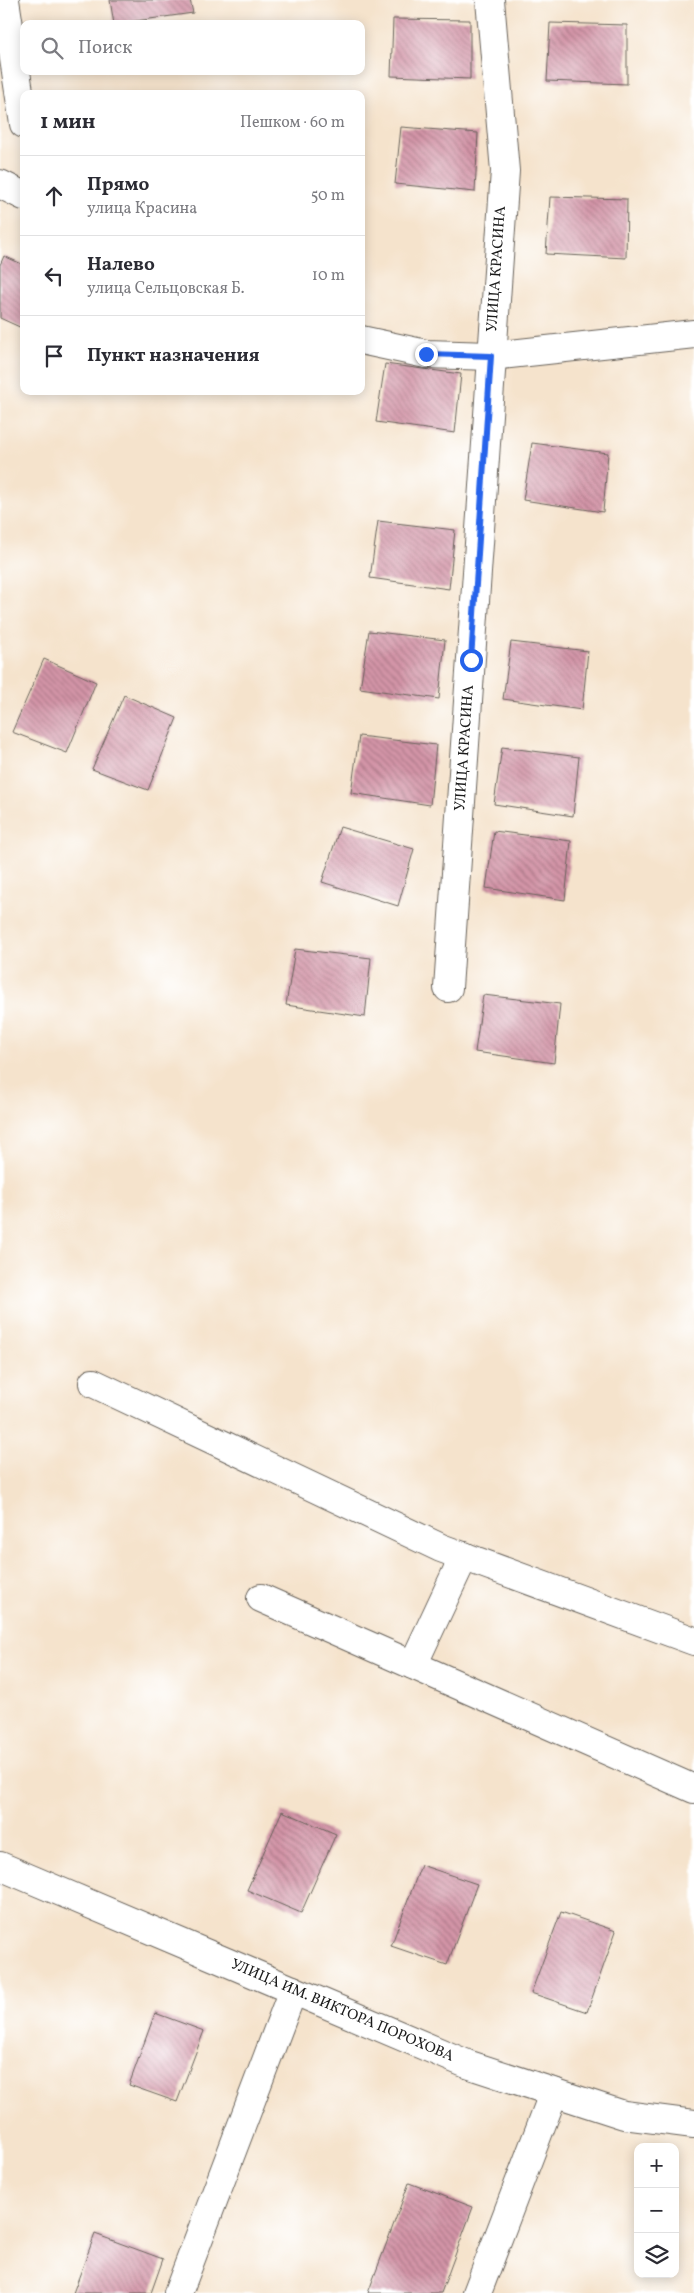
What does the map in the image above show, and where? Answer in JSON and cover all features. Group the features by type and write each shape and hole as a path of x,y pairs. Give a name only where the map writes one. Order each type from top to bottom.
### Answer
{"street":[{"path":"5,0 20,98"},
{"name":"УЛИЦА КРАСИНА","path":"448,988 505,171 490,0"},
{"path":"0,184 20,194"},
{"path":"365,341 426,354 491,356 694,334"},
{"path":"93,1383 441,1548 694,1641"},
{"path":"413,1665 464,1556"},
{"path":"261,1598 694,1789"},
{"name":"УЛИЦА ИМ. ВИКТОРА ПОРОХОВА","path":"0,1866 467,2064 624,2115 694,2124"},
{"path":"178,2293 294,1990"},
{"path":"477,2293 554,2092"}],"building":[{"path":"110,0 190,0 193,13 143,20 113,20"},
{"path":"393,19 470,20 470,79 391,76"},
{"path":"550,23 627,25 627,84 547,81"},
{"path":"401,127 478,133 475,192 395,184"},
{"path":"550,197 627,199 626,258 546,254"},
{"path":"4,256 20,263 20,327 0,318 0,265"},
{"path":"385,364 461,374 455,433 376,422"},
{"path":"532,443 608,453 603,512 523,500"},
{"path":"378,521 455,530 449,589 370,578"},
{"path":"369,631 445,640 439,699 360,688"},
{"path":"511,642 588,651 582,710 503,699"},
{"path":"44,659 96,682 67,753 12,732"},
{"path":"124,695 177,718 148,790 92,769"},
{"path":"359,736 436,745 430,805 351,793"},
{"path":"502,747 579,757 573,816 494,804"},
{"path":"340,827 414,849 398,906 322,882"},
{"path":"494,831 571,841 565,900 486,888"},
{"path":"295,949 371,958 365,1017 286,1005"},
{"path":"483,995 560,1004 554,1063 475,1052"},
{"path":"282,1811 336,1834 301,1913 247,1890"},
{"path":"421,1865 477,1884 447,1965 391,1946"},
{"path":"561,1912 616,1931 587,2012 531,1993"},
{"path":"155,2013 204,2031 177,2102 129,2085"},
{"path":"409,2183 473,2207 441,2293 368,2293"},
{"path":"95,2234 163,2259 151,2293 73,2293"}],"route":[{"path":"426,354 491,356 471,660"}]}
